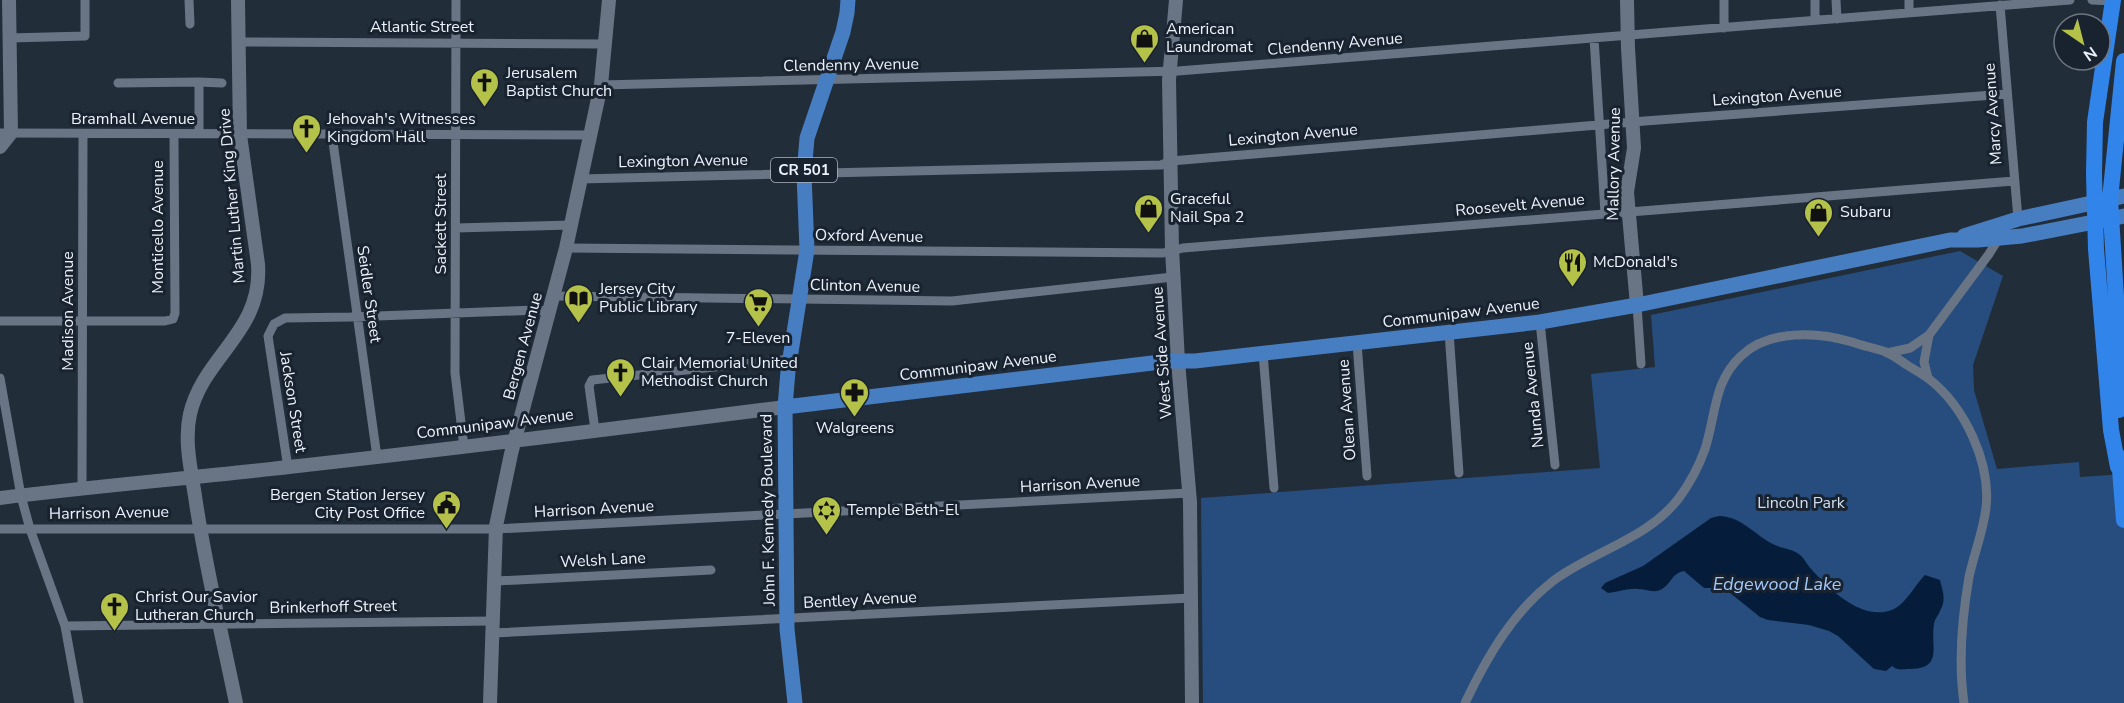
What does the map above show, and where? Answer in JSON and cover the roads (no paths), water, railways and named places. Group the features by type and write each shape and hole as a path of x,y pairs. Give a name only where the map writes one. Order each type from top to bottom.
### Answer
{"highway":[{"path":"2116,0 2108,94 2110,105 2121,117"},
{"path":"2116,0 2095,122 2109,200 2119,286 2118,466"},
{"path":"2109,200 2121,117 2124,61"},
{"path":"2110,219 2101,304 2111,430 2124,520"},
{"path":"2101,304 2119,286"},
{"path":"2120,429 2124,406"}],"main road":[{"name":"John F. Kennedy Boulevard","path":"795,703 787,618 785,407 807,250 804,174 807,138 843,32 848,0"},
{"name":"Communipaw Avenue","path":"785,407 1540,322 1637,305 1955,239 2018,219 2109,200"},
{"name":"Communipaw Avenue","path":"1955,239 1999,238 2110,219"}],"street":[{"path":"0,147 5,133 10,38 9,0"},
{"path":"10,38 85,36 85,0"},
{"path":"189,0 190,24"},
{"name":"Martin Luther King Drive","path":"192,478 189,465 188,423 197,392 249,317 255,303 258,284 258,264 240,135 238,0"},
{"name":"Sackett Street","path":"456,0 457,314 455,373 464,447"},
{"name":"Bergen Avenue","path":"490,703 496,529 515,441 566,248 601,85 609,0"},
{"name":"West Side Avenue","path":"1176,0 1170,71 1172,249 1178,362 1189,493 1192,703"},
{"name":"Mallory Avenue","path":"1628,0 1634,148 1627,192 1641,364"},
{"path":"1724,0 1724,28"},
{"path":"1815,0 1815,20"},
{"path":"1836,0 1837,19"},
{"path":"1909,0 1909,13"},
{"name":"Clendenny Avenue","path":"601,85 1170,71 2070,0"},
{"path":"2092,0 2116,0"},
{"name":"Marcy Avenue","path":"2000,5 2018,219"},
{"path":"1594,38 1605,213"},
{"name":"Atlantic Street","path":"238,42 605,44"},
{"path":"199,82 199,134"},
{"path":"118,83 222,83"},
{"name":"Lexington Avenue","path":"580,178 1161,165 1171,161 1633,122 2007,94"},
{"name":"Bramhall Avenue","path":"5,133 590,135"},
{"name":"Madison Avenue","path":"81,488 83,134"},
{"name":"Monticello Avenue","path":"83,320 165,321 173,319 175,313 174,135"},
{"name":"Seidler Street","path":"332,135 376,457"},
{"name":"Roosevelt Avenue","path":"1172,249 2014,181"},
{"path":"456,228 571,225"},
{"path":"1887,353 1910,348 1929,335 1999,238"},
{"name":"Oxford Avenue","path":"566,248 1076,253 1163,253 1172,249"},
{"name":"Clinton Avenue","path":"554,296 952,302 1173,277"},
{"path":"358,317 538,309 550,312"},
{"name":"Jackson Street","path":"288,468 268,341 270,328 278,320 285,318 358,317"},
{"path":"0,321 83,320"},
{"name":"Nunda Avenue","path":"1540,322 1555,465"},
{"path":"1449,332 1459,473"},
{"path":"1465,703 1486,659 1524,608 1554,581 1652,523 1679,498 1697,470 1706,447 1720,385 1742,355 1765,342 1800,335 1842,339 1887,353 1928,378 1953,405 1969,429 1980,453 1986,476 1986,510 1970,575 1965,609 1961,651 1964,703"},
{"path":"1928,378 1924,362 1929,335"},
{"name":"Olean Avenue","path":"1357,343 1367,476"},
{"path":"1263,353 1274,488"},
{"path":"595,430 589,386 592,380 791,359"},
{"path":"0,378 3,410 21,496 30,529 65,626 79,703"},
{"name":"Communipaw Avenue","path":"0,498 141,481 288,468 785,407"},
{"path":"192,478 236,703"},
{"name":"Harrison Avenue","path":"0,529 496,529 1189,493"},
{"name":"Welsh Lane","path":"496,581 711,570"},
{"name":"Bentley Avenue","path":"493,627 787,618 1191,598"},
{"name":"Brinkerhoff Street","path":"65,626 219,623 493,627"}],"water":[{"name":"Edgewood Lake","path":"1719,516 1735,519 1768,541 1797,553 1838,595 1871,612 1883,612 1899,606 1925,575 1940,580 1943,602 1934,624 1933,654 1928,665 1921,668 1900,669 1892,666 1886,671 1874,669 1838,636 1829,631 1809,625 1760,617 1724,588 1704,588 1684,571 1677,574 1665,587 1656,591 1634,589 1608,593 1601,588 1605,583 1643,566 1711,518"}],"place":[{"name":"American Laundromat","path":"1145,64"},
{"name":"Jerusalem Baptist Church","path":"485,108"},
{"name":"Jehovah's Witnesses Kingdom Hall","path":"306,154"},
{"name":"Graceful Nail Spa 2","path":"1149,234"},
{"name":"Subaru","path":"1819,238"},
{"name":"McDonald's","path":"1572,288"},
{"name":"Jersey City Public Library","path":"578,324"},
{"name":"7-Eleven","path":"758,328"},
{"name":"Clair Memorial United Methodist Church","path":"620,398"},
{"name":"Walgreens","path":"855,418"},
{"name":"Bergen Station Jersey City Post Office","path":"446,530"},
{"name":"Temple Beth-El","path":"826,536"},
{"name":"Christ Our Savior Lutheran Church","path":"114,632"}],"park label":[{"name":"Lincoln Park","path":"1801,503"}]}
